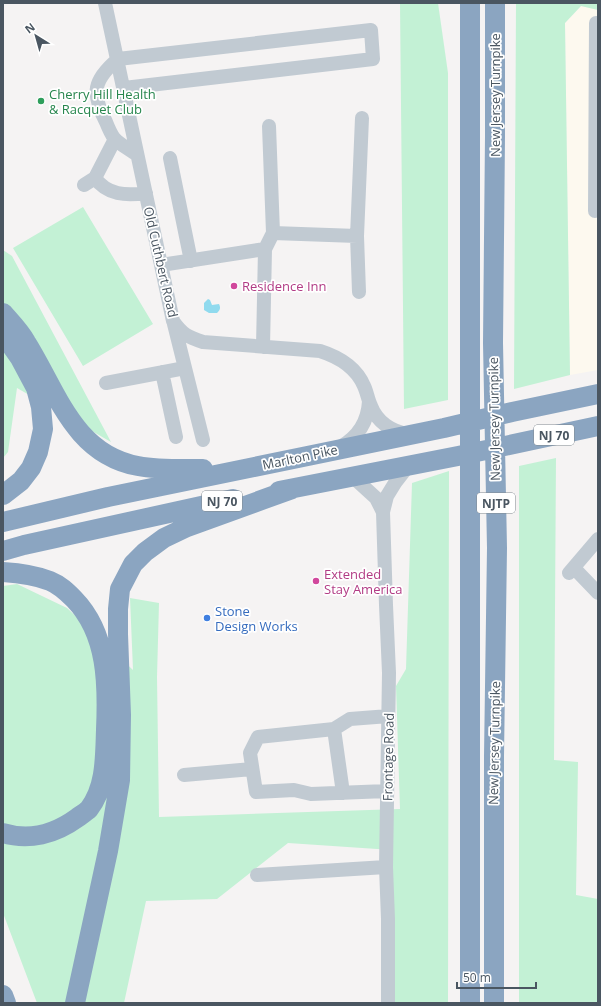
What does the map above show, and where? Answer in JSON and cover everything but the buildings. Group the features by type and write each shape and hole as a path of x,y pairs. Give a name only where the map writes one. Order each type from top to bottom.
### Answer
{"highway":[{"name":"New Jersey Turnpike","path":"470,3 470,1003"},
{"name":"New Jersey Turnpike","path":"494,1003 494,756 497,548 493,343 495,3"},
{"path":"3,313 26,342 67,416 78,431 100,451 120,461 138,466 154,468 237,470"},
{"path":"3,334 20,358 36,388 41,407 43,428 38,452 31,468 21,481 3,495"},
{"name":"Marlton Pike","path":"3,522 108,497 444,428 598,394"},
{"name":"NJ 70","path":"3,551 24,545 220,502 409,466 598,426"},
{"path":"75,1003 108,851 120,780 121,715 118,628 120,590 133,564 145,552 164,538 187,526 292,489"},
{"path":"3,572 34,576 50,581 65,590 88,616 96,633 104,661 107,717 105,764 101,786 88,810 70,823 53,832 36,836 3,833"},
{"path":"3,995 6,1003"}],"street":[{"name":"Old Cuthbert Road","path":"105,3 173,321 180,331 187,337 203,342 320,351 336,356 355,372 364,385 375,414 385,425 398,432 413,434"},
{"path":"595,211 596,23 598,23"},
{"path":"124,88 373,59 371,30 118,59 106,69 100,78 96,94 97,103 114,139 138,155"},
{"path":"359,292 357,236 362,118"},
{"path":"263,346 265,249 273,233 269,126"},
{"path":"114,139 90,181 99,184 115,194 146,193"},
{"path":"170,158 191,261"},
{"path":"273,233 357,236"},
{"path":"162,265 265,249"},
{"path":"173,321 203,440"},
{"path":"106,383 185,368"},
{"path":"162,372 176,437"},
{"path":"332,451 348,443 360,430 366,418 369,401"},
{"name":"Frontage Road","path":"388,1003 388,919 386,867 389,673 383,512 387,496 395,483 409,466"},
{"name":"Frontage Road","path":"353,477 376,498 383,512"},
{"path":"598,539 572,570 598,593"},
{"path":"387,791 311,794 294,790 256,792 250,753 258,737 334,729 350,719 388,716"},
{"path":"334,729 343,792"},
{"path":"184,775 252,769"},
{"path":"257,875 386,867"}],"shaded area":[{"path":"581,6 598,10 598,370 570,375 565,23"}],"green space":[{"path":"400,3 438,3 448,73 448,400 404,409"},
{"path":"516,3 598,3 598,10 581,6 565,23 570,375 514,389"},
{"path":"83,207 153,324 83,366 13,248"},
{"path":"3,250 12,256 111,442 17,388 8,452 3,458"},
{"path":"556,458 554,760 578,762 576,895 598,899 598,1003 519,1003 519,466"},
{"path":"449,471 448,1003 393,1003 392,850 288,843 217,899 146,901 124,1003 37,1003 3,913 3,586 17,584 67,608 133,670 130,598 159,603 157,677 159,817 400,809 396,686 406,669 412,483"}],"water":[{"path":"208,299 212,305 219,304 220,309 217,313 209,313 204,310 204,303"}],"place":[{"name":"Cherry Hill Health & Racquet Club","path":"41,101"},
{"name":"Residence Inn","path":"234,286"},
{"name":"Extended Stay America","path":"316,581"},
{"name":"Stone Design Works","path":"207,618"}]}
